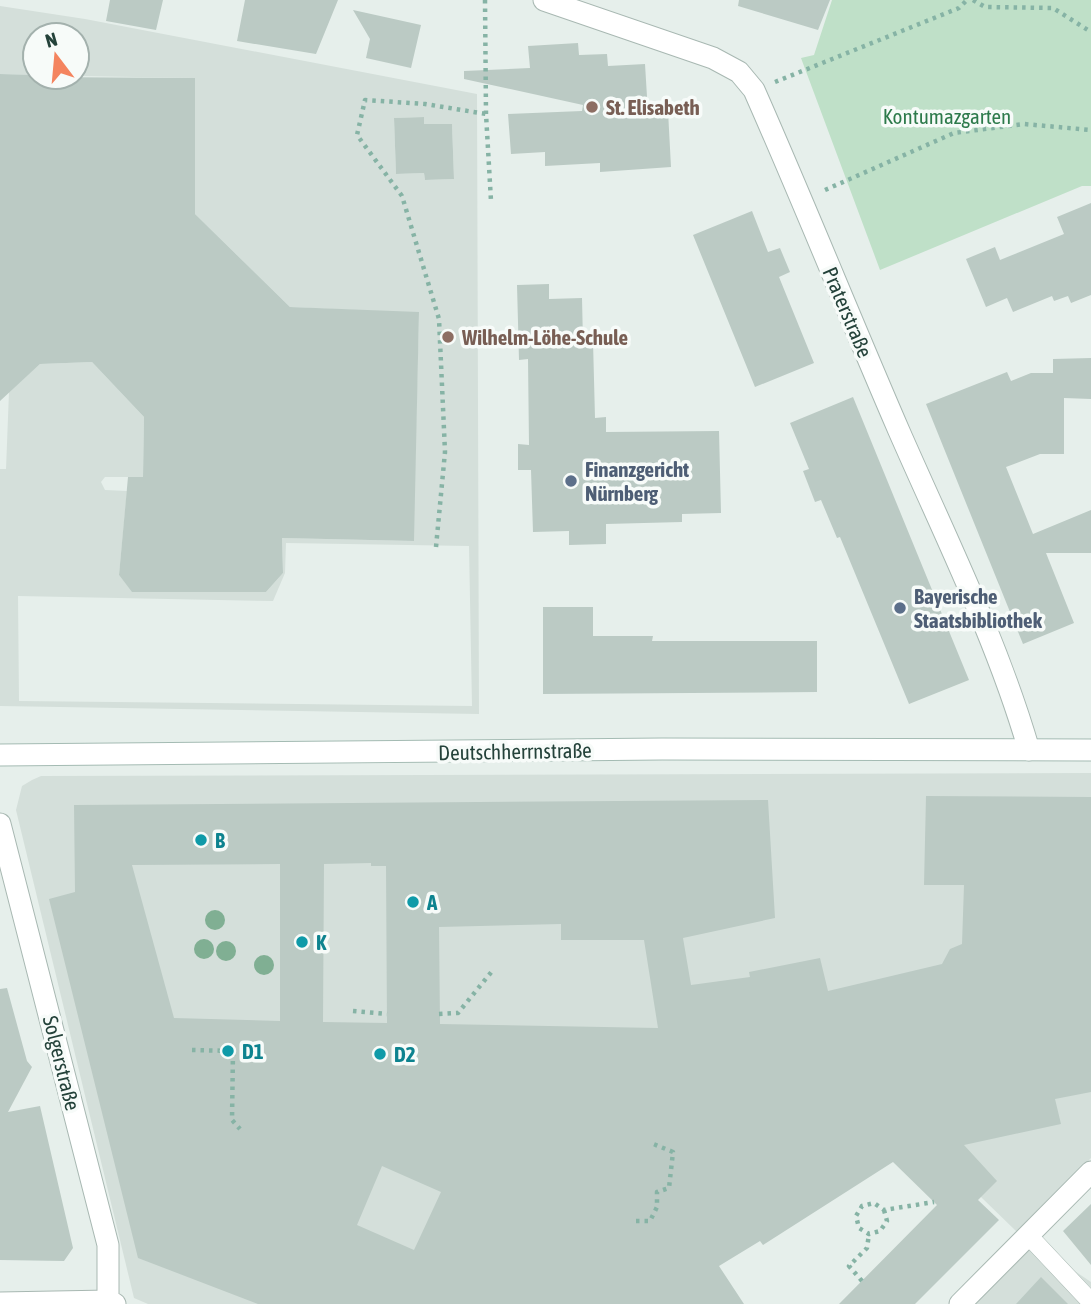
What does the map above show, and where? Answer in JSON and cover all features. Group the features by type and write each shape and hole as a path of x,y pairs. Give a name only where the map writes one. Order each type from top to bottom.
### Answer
{"street":[{"name":"Praterstraße","path":"544,0 713,58 739,72 754,90 875,377 997,655 1029,750"},
{"path":"1029,750 1091,750"},
{"name":"Deutschherrnstraße","path":"0,755 1029,750"},
{"name":"Solgerstraße","path":"0,824 108,1245 111,1303"},
{"path":"960,1304 1091,1172"},
{"path":"0,1303 111,1303"}],"lane":[{"path":"1028,1235 1091,1302"}],"path":[{"path":"485,0 486,114 491,201"},
{"path":"754,90 959,8 967,0"},
{"path":"973,0 985,6 1053,8 1091,32"},
{"path":"436,547 445,452 439,319 402,196 357,135 365,100 425,104 486,114"},
{"path":"802,201 954,132 1024,124 1091,130"},
{"path":"439,1014 458,1013 494,970"},
{"path":"353,1011 387,1014"},
{"path":"192,1050 233,1051 232,1120 240,1129"},
{"path":"636,1221 650,1221 657,1207 657,1192 669,1188 673,1152 650,1143"},
{"path":"884,1210 934,1202"},
{"path":"874,1203 884,1210 887,1221 880,1231 869,1234 859,1228 856,1216 862,1206 874,1203"},
{"path":"862,1281 849,1266 867,1248 869,1234"}],"shaded area":[{"name":"Wilhelm-Löhe-Schule","path":"0,6 85,19 477,94 479,714 0,706 0,469 6,469 9,392 40,364 92,362 144,417 143,477 105,477 101,482 105,490 127,491 119,575 132,591 266,592 283,573 282,538 413,541 419,313 290,307 195,214 195,78 91,76 91,21 21,21 21,75 0,74","holes":["424,117 424,124 452,124 454,179 425,180 424,173 396,174 394,118","286,543 469,546 472,706 19,701 18,596 273,601 285,573"]},
{"path":"1091,773 1091,1158 1017,1232 876,1095 829,1107 691,1304 148,1304 134,1298 16,810 22,786 41,776"},
{"path":"1017,1232 1091,1282 1091,1304 971,1304"}],"green space":[{"name":"Kontumazgarten","path":"832,0 1091,0 1091,186 1082,186 880,270 801,58 814,55"}],"building":[{"path":"110,0 163,0 156,30 106,21"},
{"path":"245,0 338,0 316,54 237,41"},
{"path":"739,0 830,0 818,30 738,6"},
{"path":"353,10 421,25 411,68 366,58 370,39"},
{"path":"578,43 579,55 607,54 608,66 645,64 648,113 668,111 671,167 600,172 600,163 545,166 545,152 511,154 508,114 582,111 583,105 464,79 464,71 530,68 528,46"},
{"path":"0,74 21,75 21,91 91,91 91,77 195,78 195,214 290,307 419,312 414,541 282,538 283,573 266,592 132,592 119,575 128,477 143,477 144,417 92,362 40,364 0,401"},
{"path":"424,117 424,124 452,124 454,179 425,180 424,173 396,174 394,118"},
{"path":"1091,203 1091,295 1071,303 1068,296 1054,301 1052,296 1013,312 1007,298 986,307 966,259 995,247 1000,260 1064,234 1057,217"},
{"path":"752,211 768,252 780,248 790,272 779,277 814,363 755,387 693,235"},
{"path":"549,284 549,299 582,298 583,342 593,341 595,418 606,417 606,432 719,431 721,513 682,514 682,522 606,524 606,544 569,545 569,531 533,532 531,470 518,470 518,444 529,445 528,359 519,360 517,285"},
{"path":"1091,358 1091,399 1064,398 1064,454 1040,454 1006,467 1033,534 1091,510 1091,553 1046,553 1074,623 1023,644 926,404 1007,372 1011,381 1031,373 1053,373 1053,359"},
{"path":"853,397 969,680 909,704 840,537 837,538 821,500 815,502 803,471 809,469 790,423"},
{"path":"543,607 593,607 593,636 653,636 652,641 817,641 817,692 543,694"},
{"path":"926,796 1091,797 1091,1092 1055,1099 1061,1124 964,1145 997,1181 978,1200 999,1220 915,1304 839,1304 937,1205 893,1162 763,1245 760,1241 719,1266 744,1304 258,1304 138,1258 49,899 75,892 74,805 768,800 775,918 683,938 691,985 750,977 749,972 820,958 828,991 942,964 950,949 962,944 964,885 924,885","holes":["371,863 371,866 386,866 387,1023 323,1022 324,864","280,864 280,1021 174,1018 132,865","561,924 561,940 644,940 658,1028 440,1024 439,927","382,1166 441,1192 414,1250 357,1225"]},
{"path":"7,988 27,1061 32,1067 8,1112 40,1106 73,1248 64,1261 0,1260 0,989"},
{"path":"1091,1204 1091,1265 1063,1231"},
{"path":"1041,1277 1068,1304 1016,1304"}],"place":[{"name":"St. Elisabeth","path":"592,107"},
{"name":"Wilhelm-Löhe-Schule","path":"448,337"},
{"name":"Finanzgericht Nürnberg","path":"571,481"},
{"name":"Bayerische Staatsbibliothek","path":"900,608"},
{"name":"B","path":"201,840"},
{"name":"A","path":"413,902"},
{"name":"K","path":"302,942"},
{"name":"D1","path":"228,1051"},
{"name":"D2","path":"380,1054"}]}
